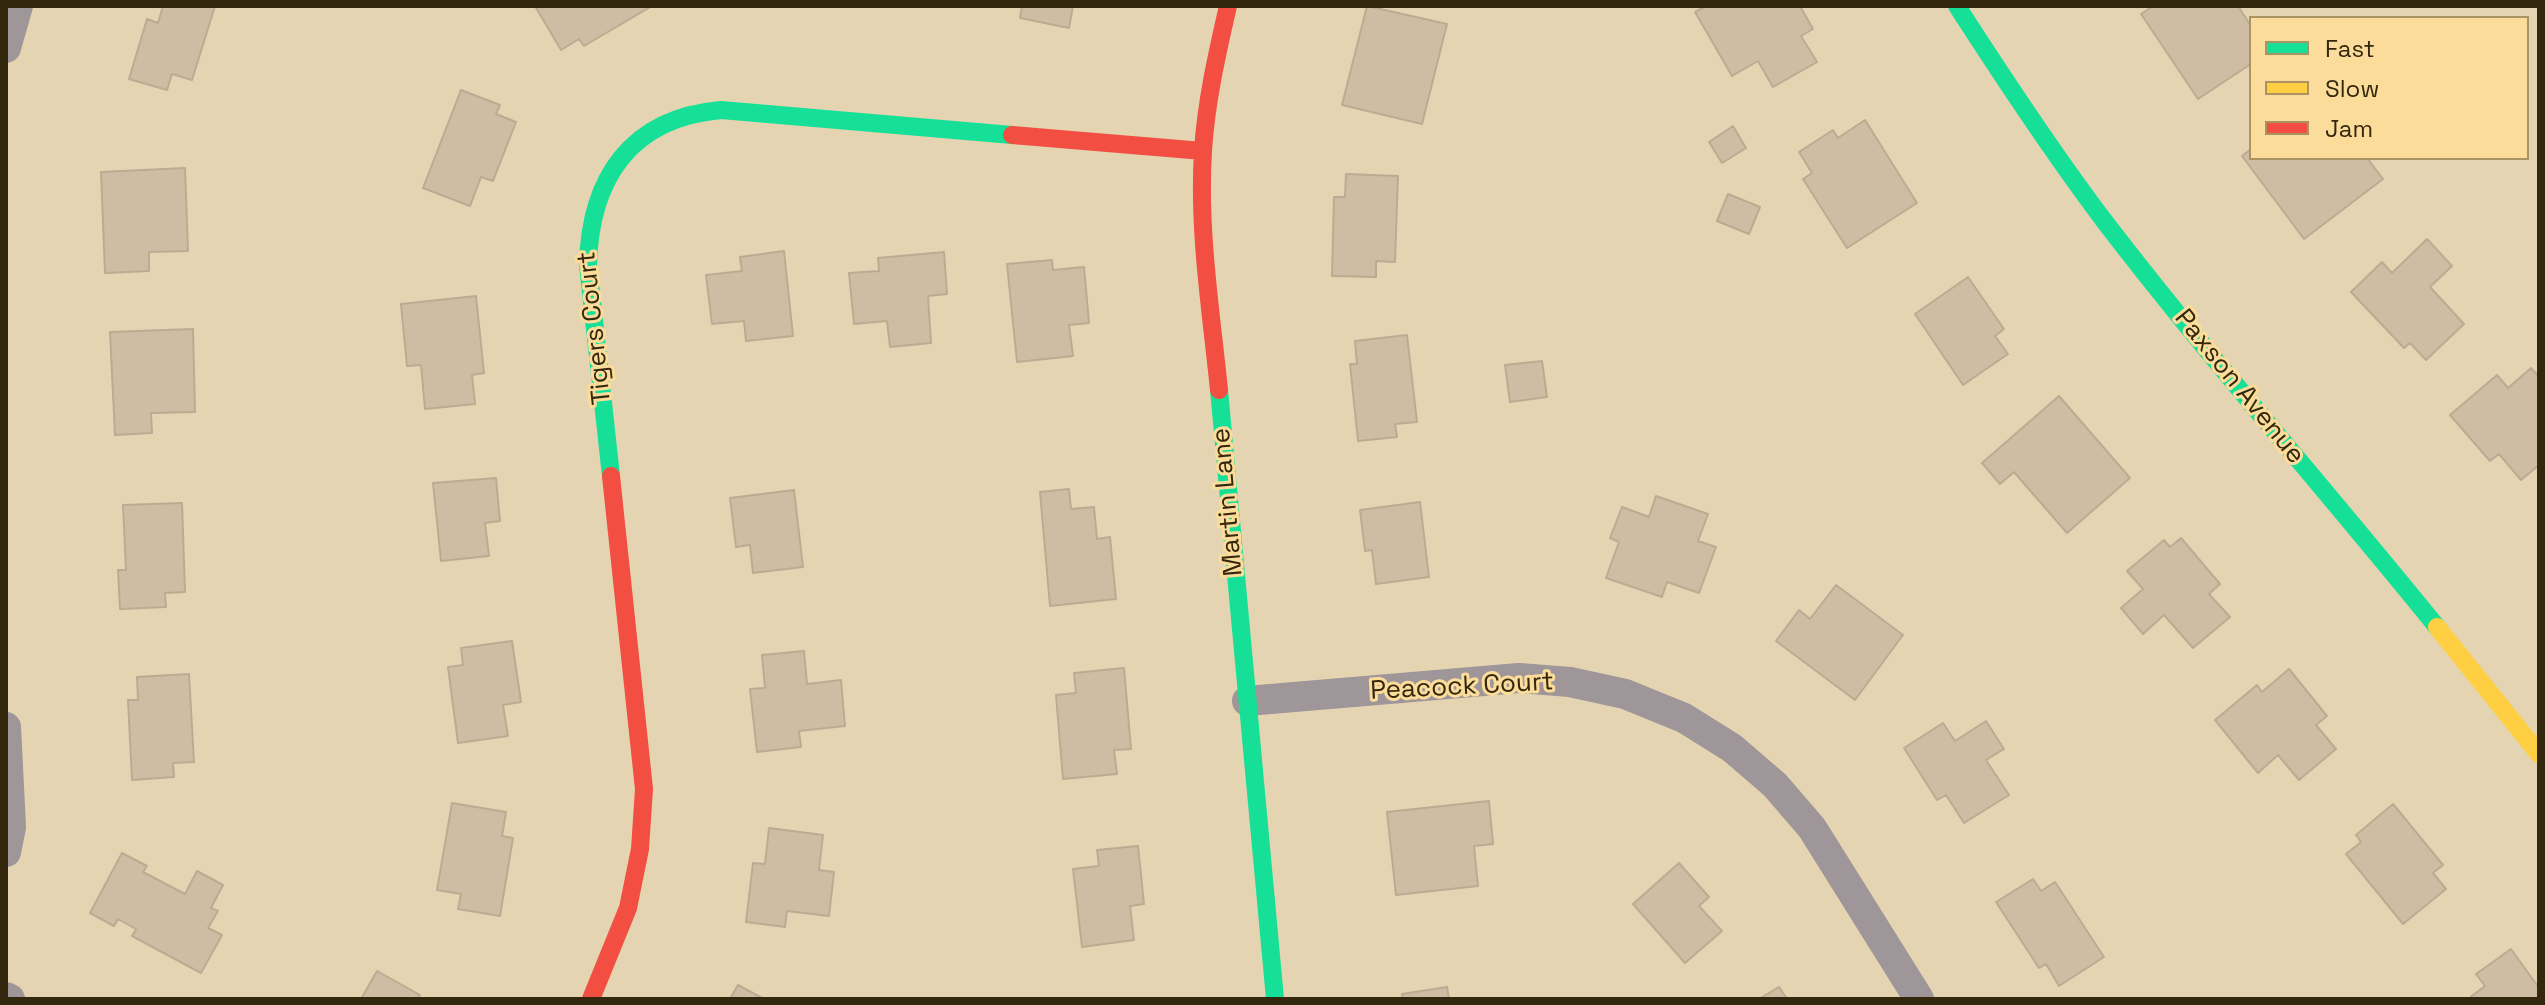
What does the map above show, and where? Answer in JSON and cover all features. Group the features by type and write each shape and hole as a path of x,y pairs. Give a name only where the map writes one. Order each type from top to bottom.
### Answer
{"street":[{"path":"6,48 18,6"},
{"name":"Martin Lane","path":"1228,6 1211,79 1203,151 1204,255 1275,999"},
{"name":"Paxson Avenue","path":"1957,6 2009,87 2104,220 2539,754"},
{"name":"Tigers Court","path":"591,999 628,908 640,849 644,789 588,265 587,238 593,208 606,176 627,150 656,127 690,114 721,110 1203,151"},
{"name":"Peacock Court","path":"1247,701 1519,678 1570,682 1625,694 1684,718 1732,748 1754,766 1812,828 1919,999"},
{"path":"6,727 11,827 6,852"}],"building":[{"path":"163,6 215,6 192,80 172,74 167,90 129,79 147,19 158,23"},
{"path":"535,6 652,6 584,46 579,39 561,50"},
{"path":"1022,6 1073,6 1069,28 1020,18"},
{"path":"1367,6 1447,24 1422,124 1342,105"},
{"path":"1706,6 1800,6 1813,29 1801,36 1817,62 1773,87 1758,61 1732,76 1695,12"},
{"path":"2153,6 2238,6 2249,23 2249,65 2198,99 2141,14"},
{"path":"461,90 500,105 496,114 516,122 493,181 481,177 470,206 423,188"},
{"path":"1865,120 1917,203 1847,248 1803,179 1812,173 1799,152 1833,130 1838,138"},
{"path":"1733,126 1746,148 1722,163 1709,142"},
{"path":"2249,151 2249,160 2369,160 2383,179 2304,239 2242,156"},
{"path":"185,168 188,251 149,252 149,271 105,273 101,172"},
{"path":"1346,174 1398,176 1395,262 1376,261 1376,277 1332,276 1334,197 1345,197"},
{"path":"1728,194 1760,207 1749,234 1717,221"},
{"path":"2427,239 2452,266 2430,287 2464,324 2426,360 2410,343 2404,348 2351,292 2382,262 2392,273"},
{"path":"784,251 793,336 746,341 744,321 712,324 706,275 742,271 740,257"},
{"path":"944,252 947,294 928,296 931,343 890,347 887,321 854,324 849,273 879,271 878,258"},
{"path":"1052,260 1053,270 1084,267 1089,323 1069,325 1073,356 1017,362 1007,264"},
{"path":"1968,277 2004,329 1995,336 2008,354 1963,385 1915,314"},
{"path":"476,296 484,373 472,375 475,404 425,409 421,365 407,366 401,304"},
{"path":"193,329 195,412 151,413 152,433 115,435 110,332"},
{"path":"1407,335 1417,422 1395,424 1397,437 1358,441 1350,364 1357,364 1355,341"},
{"path":"1542,361 1547,397 1510,402 1505,365"},
{"path":"2531,368 2539,377 2539,465 2521,480 2499,454 2490,461 2450,415 2497,375 2508,388"},
{"path":"2059,396 2130,478 2067,533 2014,472 2000,484 1982,463"},
{"path":"496,478 500,521 485,523 489,556 441,561 433,483"},
{"path":"1069,489 1071,509 1094,507 1097,539 1110,537 1116,599 1050,606 1040,492"},
{"path":"794,490 803,567 753,573 750,545 736,547 730,498"},
{"path":"1656,496 1708,514 1698,541 1716,547 1699,593 1667,582 1662,597 1606,578 1619,542 1610,538 1622,507 1649,517"},
{"path":"1420,502 1429,577 1376,584 1372,550 1365,551 1360,510"},
{"path":"182,503 185,592 165,593 166,607 120,609 118,570 126,570 123,505"},
{"path":"2181,538 2220,584 2209,594 2230,617 2193,648 2164,615 2143,634 2121,608 2143,589 2127,571 2164,540 2170,547"},
{"path":"1836,585 1903,635 1855,700 1776,641 1799,610 1810,619"},
{"path":"512,641 521,702 503,705 508,736 458,743 448,667 463,665 461,648"},
{"path":"804,651 807,684 841,680 845,726 799,731 801,747 757,752 750,689 765,688 762,655"},
{"path":"1124,668 1131,749 1114,750 1117,774 1063,779 1056,695 1076,693 1074,673"},
{"path":"2289,669 2327,716 2316,725 2336,749 2299,780 2278,755 2258,773 2215,720 2257,685 2262,692"},
{"path":"189,674 194,762 173,763 174,777 132,780 128,700 138,700 137,677"},
{"path":"1986,721 2004,749 1986,760 2009,795 1964,823 1946,795 1937,800 1904,748 1943,723 1955,741"},
{"path":"1489,801 1493,844 1474,846 1478,886 1396,895 1387,812"},
{"path":"452,803 506,812 502,836 513,838 500,916 458,909 461,894 437,890"},
{"path":"2393,804 2443,865 2433,873 2446,889 2403,924 2346,854 2361,842 2356,835"},
{"path":"769,828 823,835 819,870 834,872 829,916 787,911 785,927 746,922 753,863 765,864"},
{"path":"1138,846 1144,904 1130,906 1134,940 1082,947 1073,869 1099,866 1097,850"},
{"path":"122,853 147,866 143,872 185,894 197,871 223,885 211,908 218,911 208,928 222,935 201,973 132,936 136,929 118,919 114,926 90,913"},
{"path":"1679,863 1709,897 1699,906 1722,931 1685,963 1633,904"},
{"path":"2033,879 2041,891 2055,882 2104,957 2059,986 2046,964 2039,968 1996,902"},
{"path":"2511,949 2539,988 2539,999 2468,999 2485,986 2476,974"},
{"path":"377,971 420,995 417,999 361,999"},
{"path":"738,985 764,999 730,999"},
{"path":"1447,987 1449,999 1403,999 1402,994"},
{"path":"1779,987 1787,999 1759,999"}],"traffic: fast":[{"path":"1957,6 2105,222 2437,627"},
{"path":"611,476 588,265 597,206 607,180 621,158 639,140 689,115 721,110 1012,135"},
{"path":"1219,390 1275,999"}],"traffic: slow":[{"path":"2437,627 2539,754"}],"traffic: jam":[{"path":"1219,390 1206,270 1202,181 1209,96 1228,6"},
{"path":"1012,135 1203,151"},
{"path":"591,999 628,908 640,849 644,789 611,476"}]}
